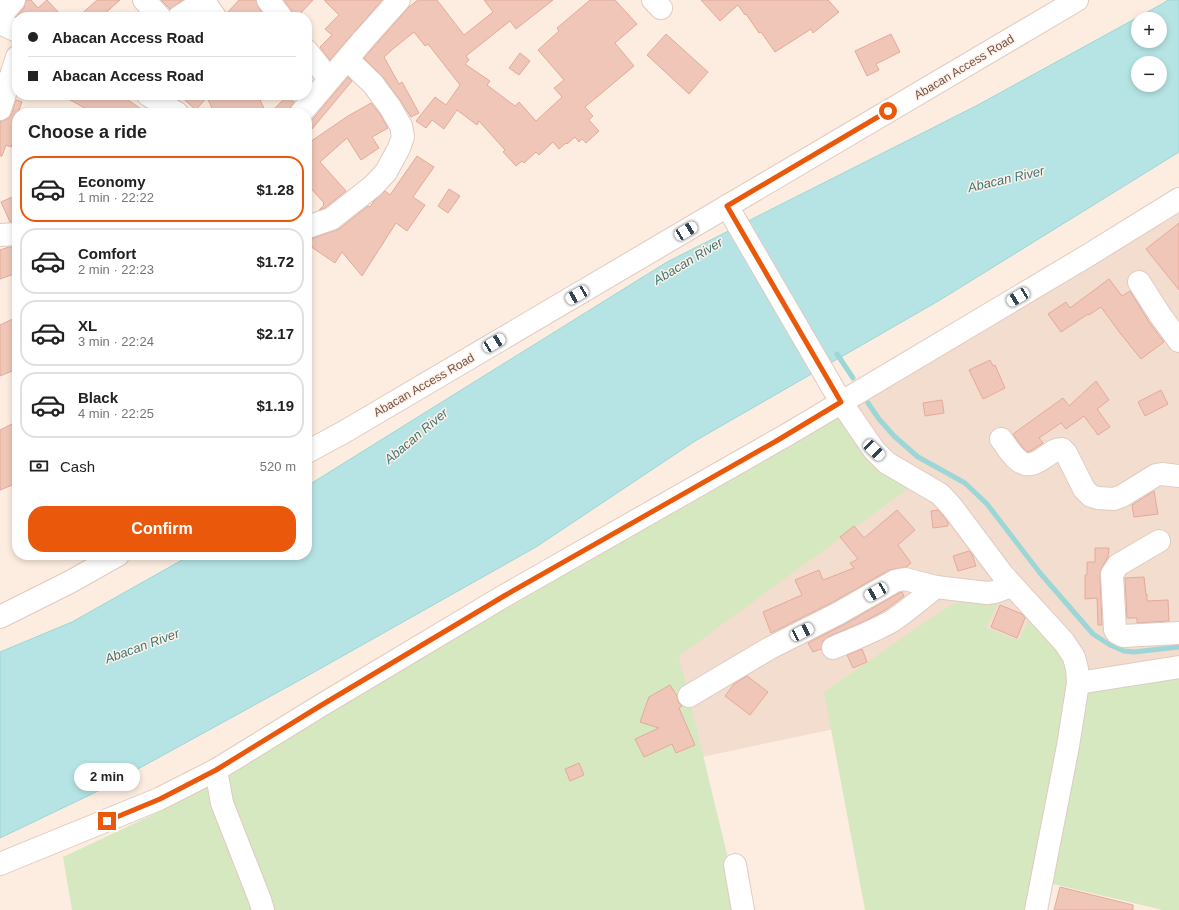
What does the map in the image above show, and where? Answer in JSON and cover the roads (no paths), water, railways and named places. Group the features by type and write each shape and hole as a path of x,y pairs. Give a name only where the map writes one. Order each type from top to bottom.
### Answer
{"street":[{"path":"0,17 14,0"},
{"path":"144,0 155,12"},
{"path":"268,0 278,12"},
{"path":"306,108 399,0"},
{"name":"Abacan Access Road","path":"312,449 730,211 1077,0"},
{"path":"191,12 207,5"},
{"path":"0,23 12,29"},
{"path":"312,57 329,80"},
{"path":"312,225 331,219 373,186 386,172 400,148 403,137 401,126 386,102 373,84 347,59"},
{"path":"0,109 12,72"},
{"path":"156,100 169,108"},
{"path":"0,864 160,799 216,770 504,596 784,436 838,398 1087,256 1179,199"},
{"path":"730,211 838,398 874,450 887,462 940,494 952,507 1012,586 1064,642 1074,657 1078,683 1068,746 1036,910"},
{"path":"0,235 12,234"},
{"path":"1140,282 1160,315 1179,341"},
{"path":"1001,439 1020,462 1028,464 1036,462 1058,449 1062,449 1066,453 1084,489 1091,496 1098,498 1114,499 1122,496 1156,475 1162,474 1179,476"},
{"path":"1159,541 1118,565 1112,574 1115,630 1123,636 1179,633"},
{"path":"0,617 70,582 109,560"},
{"path":"690,696 770,648 839,613 895,581 905,579 936,587 987,593 1012,586"},
{"path":"833,648 872,632 893,620 936,587"},
{"path":"1078,683 1179,667"},
{"path":"216,770 222,803 263,910"},
{"path":"735,865 743,910"}],"water":[{"name":"Abacan River","path":"1168,0 1179,0 1179,152 940,300 695,441 536,547 300,680 96,792 0,838 0,652 72,622 182,560 312,560 312,483 667,262 976,106 1131,21 1131,48 1167,48 1167,12 1147,12"}],"waterway":[{"path":"837,354 853,378"},
{"path":"868,403 879,419 894,436 918,457 965,483 987,504 1040,573 1093,634 1110,645 1124,651 1134,652 1179,647"}]}
